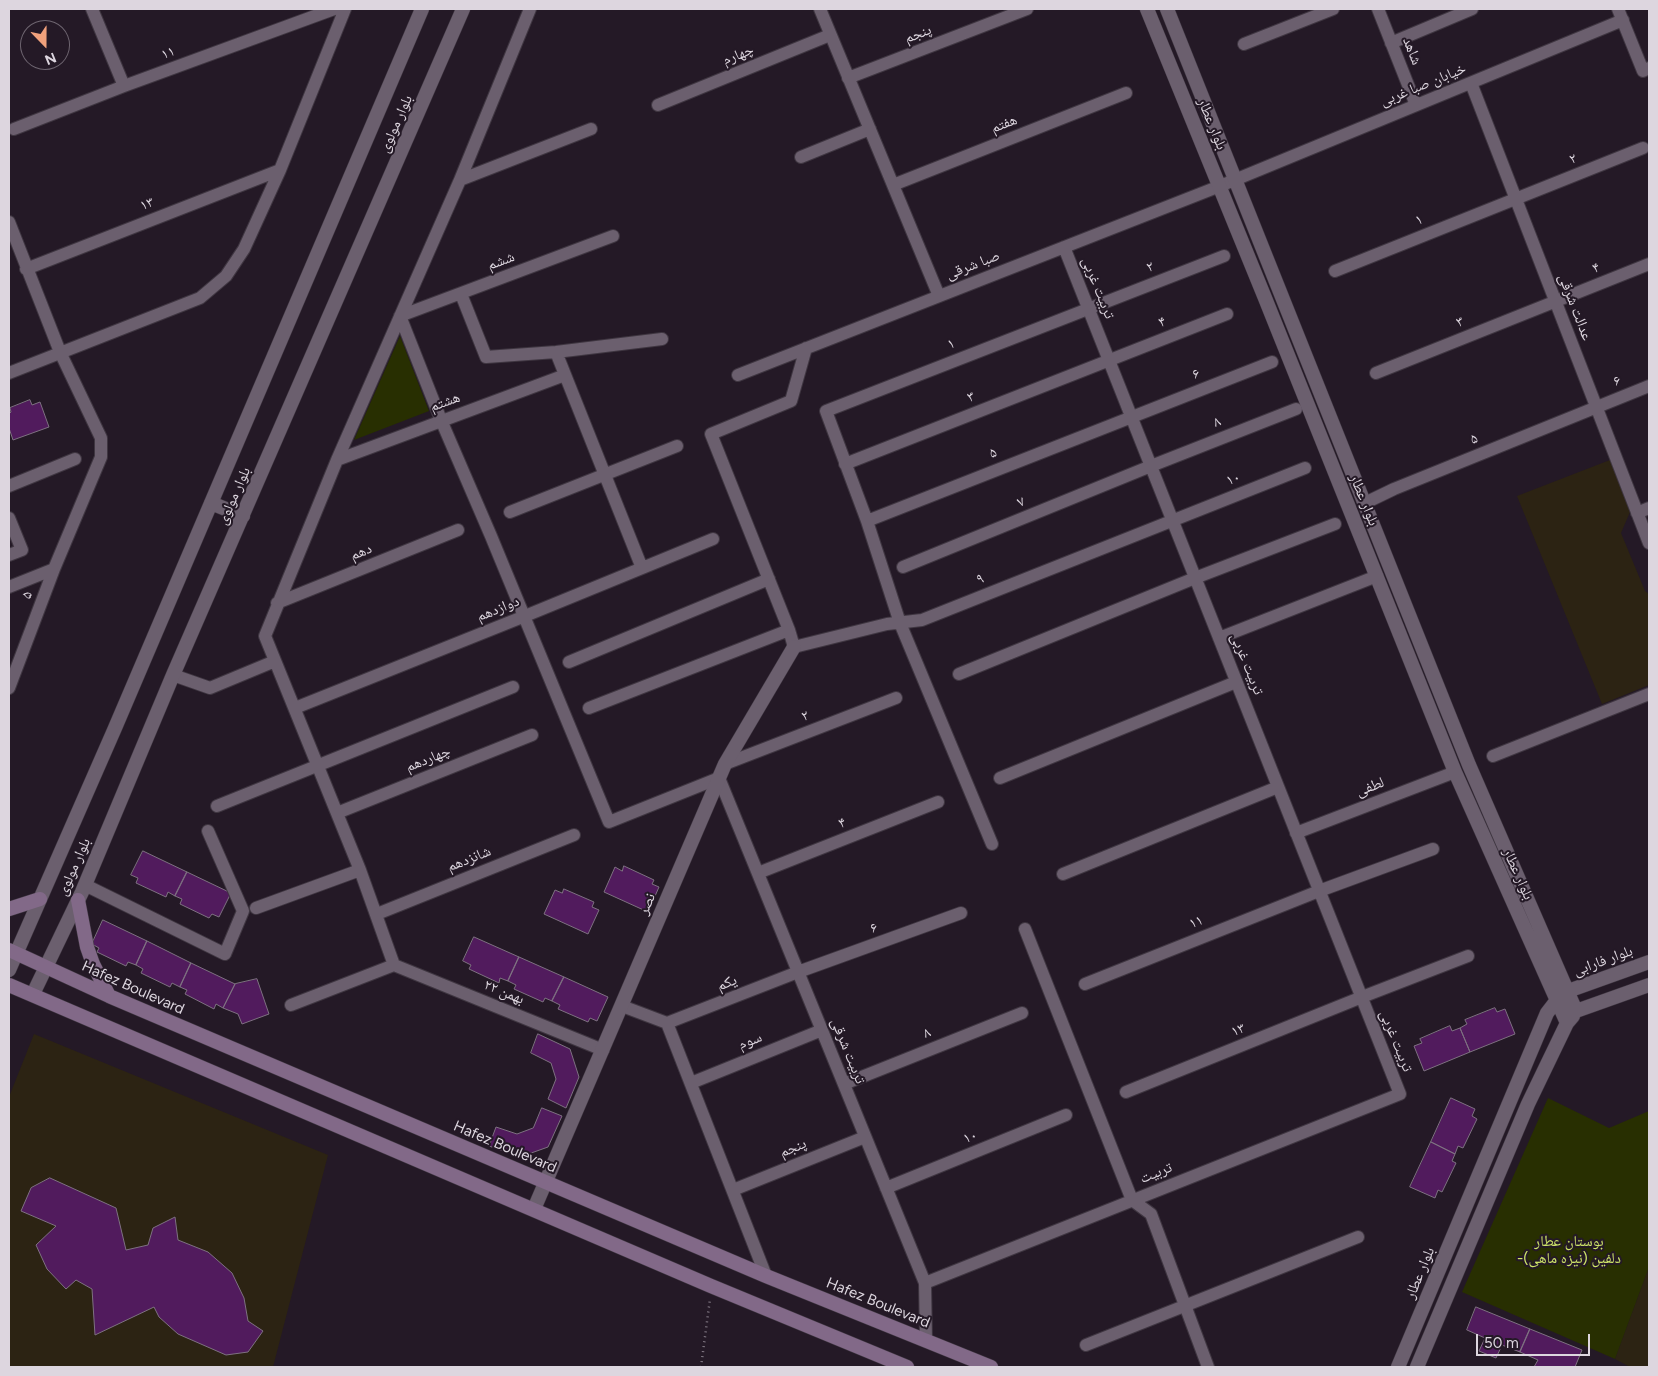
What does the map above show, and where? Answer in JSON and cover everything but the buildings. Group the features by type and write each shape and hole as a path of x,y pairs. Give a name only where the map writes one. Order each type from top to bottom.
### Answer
{"main road":[{"path":"9,909 40,899"},
{"path":"78,900 87,947 109,996"},
{"name":"Hafez Boulevard","path":"12,952 109,996 766,1276 992,1367"},
{"path":"9,985 711,1286 907,1367"}],"street":[{"path":"92,9 124,86"},
{"name":"۱۱","path":"14,129 124,86 334,9"},
{"path":"9,373 200,298 226,276 244,249 280,170 345,9"},
{"name":"بلوار مولوی","path":"9,970 12,952 40,899 422,9"},
{"name":"بلوار مولوی","path":"33,994 85,885 173,675 463,9"},
{"path":"291,1006 394,965 360,870 265,636 337,460 460,180 530,9"},
{"path":"820,9 939,296"},
{"name":"پنجم","path":"848,78 1027,9"},
{"name":"بلوار عطار","path":"1147,9 1455,772 1562,996 1576,1011"},
{"name":"بلوار عطار","path":"1167,9 1562,996 1567,1023"},
{"path":"1244,44 1333,9"},
{"name":"شاهد","path":"1378,9 1416,105"},
{"path":"1391,42 1472,9"},
{"path":"1621,15 1643,71 1649,68"},
{"name":"خیابان صبا غربی","path":"1220,186 1471,83 1621,15"},
{"name":"چهارم","path":"658,104 830,35"},
{"name":"عدالت شرقی","path":"1471,83 1596,406 1643,511 1649,543"},
{"name":"هفتم","path":"893,185 1126,93"},
{"path":"460,180 592,129"},
{"path":"801,157 870,129"},
{"name":"۲","path":"1516,199 1643,148"},
{"name":"۱۳","path":"26,269 280,170"},
{"name":"صبا شرقی","path":"738,375 1220,186"},
{"name":"۱","path":"1335,271 1516,199"},
{"name":"۵","path":"9,222 60,352 101,438 102,448 101,457 54,569 9,688"},
{"name":"ششم","path":"400,316 613,236"},
{"name":"تربیت غربی","path":"1064,247 1400,1094"},
{"name":"۲","path":"1088,308 1224,256"},
{"name":"۴","path":"1555,301 1649,264"},
{"path":"461,294 486,357 556,352 662,339"},
{"name":"۳","path":"1376,372 1555,301"},
{"name":"۱","path":"846,464 826,411 1088,308"},
{"name":"۴","path":"1109,360 1227,314"},
{"path":"400,316 441,420 525,616 609,822 719,778"},
{"path":"794,647 789,630 711,434 791,401 806,348"},
{"path":"556,352 642,568"},
{"name":"۳","path":"846,464 1109,360"},
{"name":"۶","path":"1131,416 1272,362"},
{"name":"هشتم","path":"337,460 565,375"},
{"name":"۶","path":"1596,406 1649,386"},
{"name":"۵","path":"1365,503 1394,489 1596,406"},
{"name":"۸","path":"1151,466 1296,409"},
{"name":"۵","path":"867,521 1131,416"},
{"path":"510,512 677,446"},
{"path":"9,486 75,459"},
{"path":"846,464 867,521 900,623 992,844"},
{"name":"۷","path":"903,567 1151,466"},
{"name":"۱۰","path":"1173,521 1305,468"},
{"path":"211,503 243,516"},
{"path":"9,518 22,550 9,555"},
{"name":"۹","path":"794,647 900,623 922,620 1173,521"},
{"path":"959,674 1195,578 1335,524"},
{"name":"دهم","path":"277,604 458,530"},
{"name":"دوازدهم","path":"295,708 713,539"},
{"path":"9,587 54,569"},
{"path":"1219,638 1377,576"},
{"path":"569,662 769,579"},
{"path":"589,708 789,630"},
{"name":"نصر","path":"534,1209 725,764 794,647"},
{"path":"173,675 210,688 275,661"},
{"path":"1000,778 1236,682"},
{"path":"217,806 513,687"},
{"path":"1493,756 1649,694"},
{"name":"۲","path":"725,764 896,698"},
{"name":"چهاردهم","path":"337,813 532,735"},
{"name":"لطفی","path":"1296,833 1455,772"},
{"name":"تربیت شرقی","path":"719,778 925,1283 926,1340"},
{"path":"1063,874 1278,786"},
{"name":"۴","path":"758,873 938,802"},
{"path":"85,885 226,954 243,911 208,830"},
{"name":"شانزدهم","path":"377,914 574,835"},
{"name":"۱۱","path":"1086,984 1319,891 1433,849"},
{"path":"256,908 360,870"},
{"name":"۶","path":"798,972 961,913"},
{"path":"1025,929 1132,1200 1151,1214 1208,1367"},
{"name":"۱۳","path":"1126,1092 1468,956"},
{"name":"بلوار فارابی","path":"1562,996 1649,962"},
{"name":"۲۲ بهمن","path":"394,965 602,1050"},
{"name":"یکم","path":"667,1024 798,972"},
{"path":"1417,1367 1528,1104 1567,1023 1576,1011 1649,985"},
{"name":"بلوار عطار","path":"1398,1367 1547,1013 1562,996"},
{"path":"622,1006 667,1024 766,1276"},
{"name":"۸","path":"844,1084 1022,1012"},
{"name":"سوم","path":"690,1083 822,1030"},
{"name":"تربیت","path":"925,1283 1400,1094"},
{"name":"۱۰","path":"886,1188 1066,1115"},
{"name":"پنجم","path":"732,1190 865,1137"},
{"path":"1086,1345 1358,1237"}],"path":[{"path":"702,1367 711,1286"}],"shaded area":[{"path":"1610,460 1630,512 1621,533 1645,591 1649,594 1649,685 1602,704 1517,496"},
{"path":"34,1034 328,1155 273,1367 9,1367 9,1097"},
{"path":"1649,1267 1649,1367 1630,1367 1615,1359"}],"green space":[{"path":"400,336 429,411 354,440"},
{"name":"بوستان عطار -دلفین (نیزه ماهی)","path":"1548,1098 1609,1128 1649,1111 1649,1267 1615,1359 1462,1292"}]}
